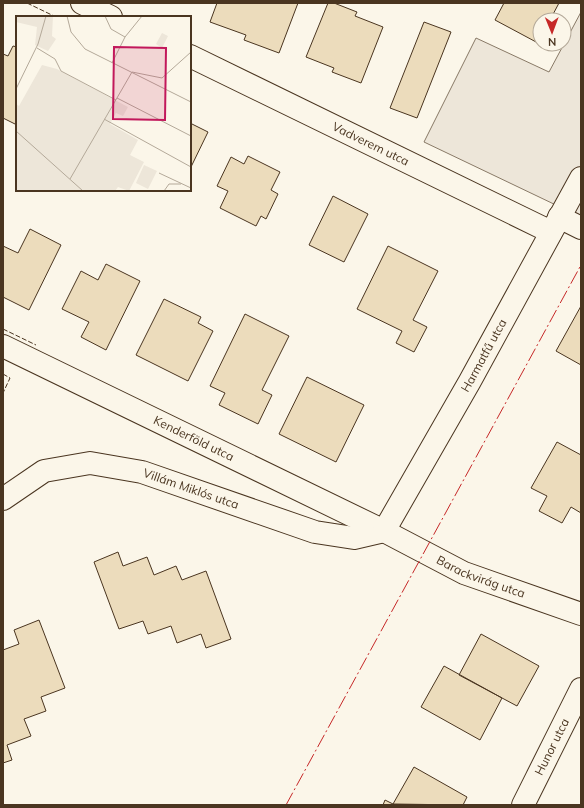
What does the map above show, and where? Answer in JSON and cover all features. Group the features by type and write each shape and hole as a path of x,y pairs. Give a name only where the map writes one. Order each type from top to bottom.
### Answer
{"street":[{"path":"82,3 108,16"},
{"name":"Vadverem utca","path":"191,56 555,224 581,228"},
{"name":"Harmatfű utca","path":"384,531 455,407 581,178"},
{"name":"Kenderföld utca","path":"3,346 384,531"},
{"name":"Villám Miklós utca","path":"3,499 44,471 90,463 142,472 315,532 354,538 384,531"},
{"name":"Barackvirág utca","path":"384,531 464,573 581,614"},
{"name":"Hunor utca","path":"522,805 581,688"}],"shaded area":[{"path":"581,12 581,217 424,142 476,38 549,72 560,52 572,52 572,29"}],"building":[{"path":"217,3 298,3 279,53 244,40 246,35 210,22"},
{"path":"328,3 334,3 357,12 355,16 383,27 361,83 332,72 334,68 306,57"},
{"path":"504,3 559,3 554,12 532,12 532,40 495,20"},
{"path":"424,22 451,32 417,118 390,108"},
{"path":"13,46 16,47 16,124 3,118 3,54 8,56"},
{"path":"191,124 208,132 191,167"},
{"path":"248,156 280,172 271,190 278,194 266,219 261,216 256,226 220,208 228,191 217,186 231,157 244,164"},
{"path":"333,196 368,214 344,262 309,245"},
{"path":"30,229 61,245 29,310 3,297 3,246 18,253"},
{"path":"388,246 438,271 413,320 427,327 414,352 396,343 402,331 357,309"},
{"path":"106,264 140,281 106,350 81,337 89,322 62,309 81,271 98,280"},
{"path":"164,299 201,317 198,323 213,331 188,381 136,355"},
{"path":"581,306 581,365 556,351"},
{"path":"245,314 289,336 262,390 272,395 258,424 219,405 225,393 210,386"},
{"path":"307,377 364,405 336,462 279,434"},
{"path":"557,442 581,455 581,513 571,507 562,523 539,511 547,496 531,488"},
{"path":"118,552 123,566 147,557 154,575 176,566 182,580 206,571 231,639 206,648 201,634 177,643 171,626 148,634 143,621 119,629 94,562"},
{"path":"39,620 65,688 41,697 46,711 24,719 31,736 7,745 12,760 3,763 3,650 19,644 14,630"},
{"path":"481,634 539,666 517,706 459,675"},
{"path":"444,666 502,698 480,740 421,707"},
{"path":"414,767 467,797 463,805 393,804"},
{"path":"385,800 393,804 394,805 383,805"}],"fence":[{"path":"27,3 54,16"},
{"path":"3,329 36,345"},
{"path":"3,374 10,378 3,393"}],"power":[{"path":"286,805 581,265"}]}
